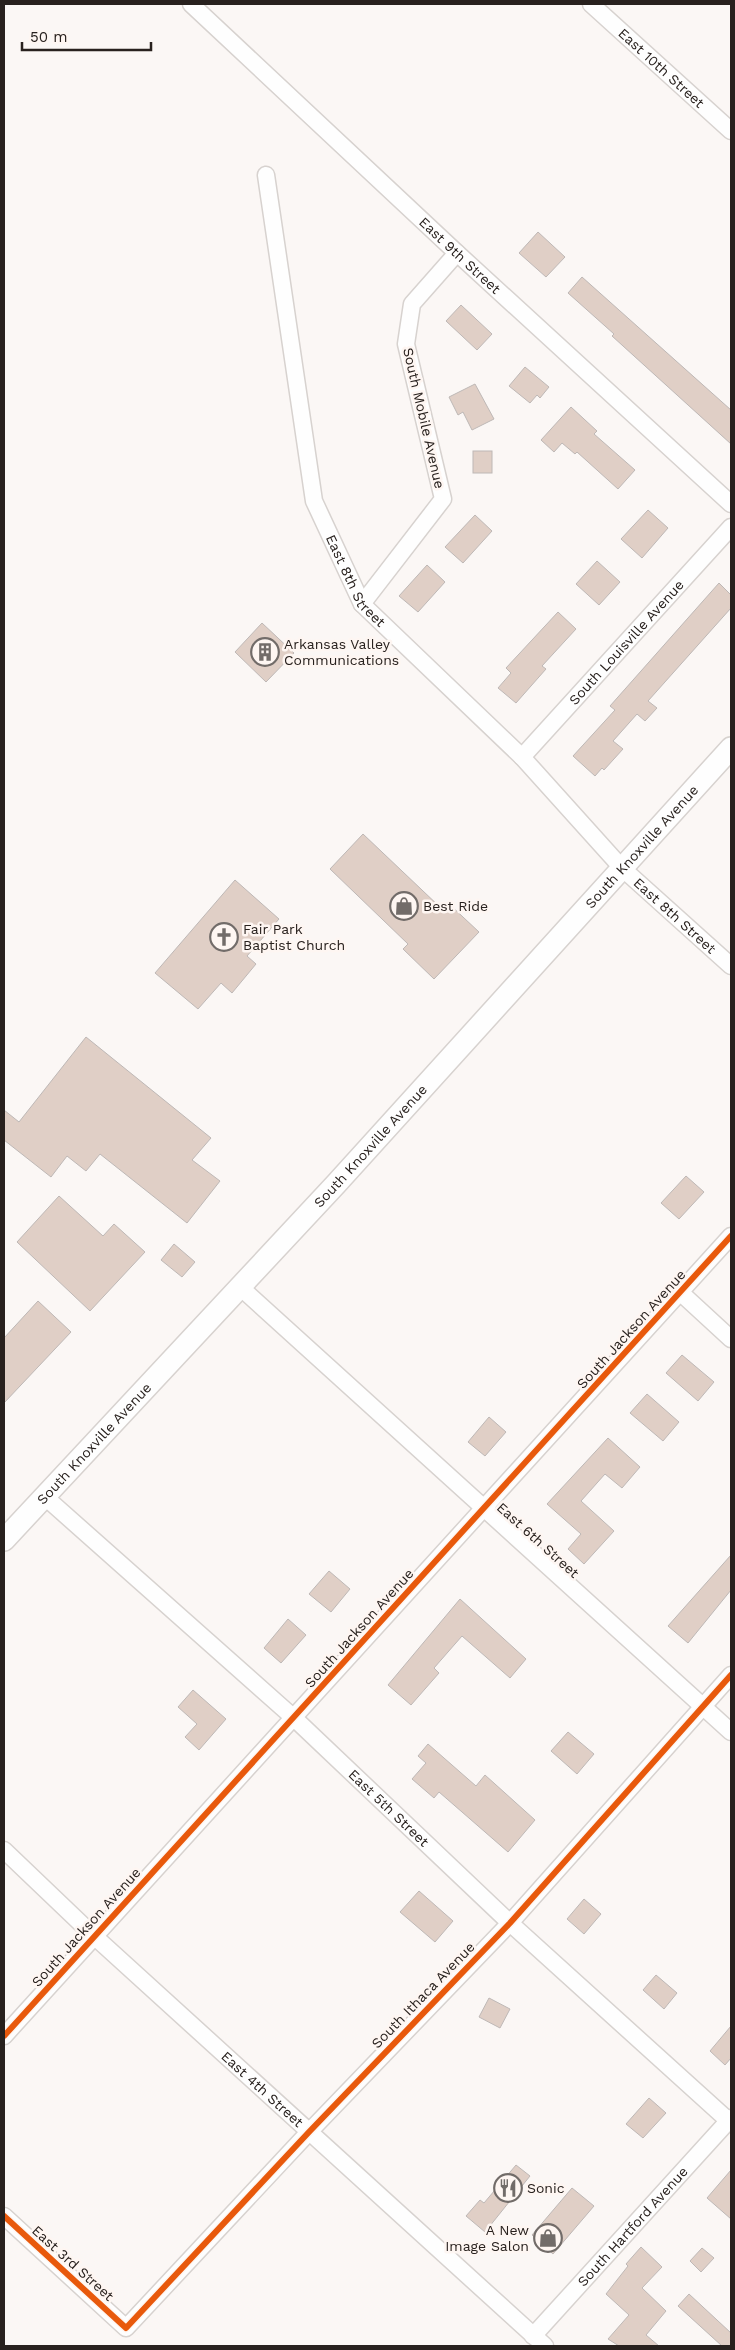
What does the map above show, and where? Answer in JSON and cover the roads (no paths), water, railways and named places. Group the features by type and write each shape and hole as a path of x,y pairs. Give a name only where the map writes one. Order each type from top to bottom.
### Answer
{"main road":[{"name":"South Knoxville Avenue","path":"4,1540 336,1184 731,748"}],"street":[{"name":"East 9th Street","path":"191,4 457,253 731,504"},
{"name":"East 10th Street","path":"592,4 731,131"},
{"name":"East 8th Street","path":"266,175 314,500 362,604 522,757 622,868 731,966"},
{"name":"South Mobile Avenue","path":"362,604 443,499 406,344 412,304 457,253"},
{"name":"South Louisville Avenue","path":"522,757 731,527"},
{"name":"South Jackson Avenue","path":"4,2036 731,1236"},
{"name":"East 6th Street","path":"239,1286 731,1732"},
{"path":"681,1293 731,1338"},
{"name":"East 5th Street","path":"44,1496 294,1718 510,1923 730,2121"},
{"name":"South Ithaca Avenue","path":"126,2328 309,2132 510,1923 731,1675"},
{"name":"East 4th Street","path":"4,1850 94,1936 539,2341"},
{"name":"South Hartford Avenue","path":"539,2341 730,2121"},
{"name":"East 3rd Street","path":"4,2216 126,2328"}],"place":[{"name":"Arkansas Valley Communications","path":"265,652"},
{"name":"Best Ride","path":"404,906"},
{"name":"Fair Park Baptist Church","path":"224,937"},
{"name":"Sonic","path":"508,2188"},
{"name":"A New Image Salon","path":"548,2238"}]}
